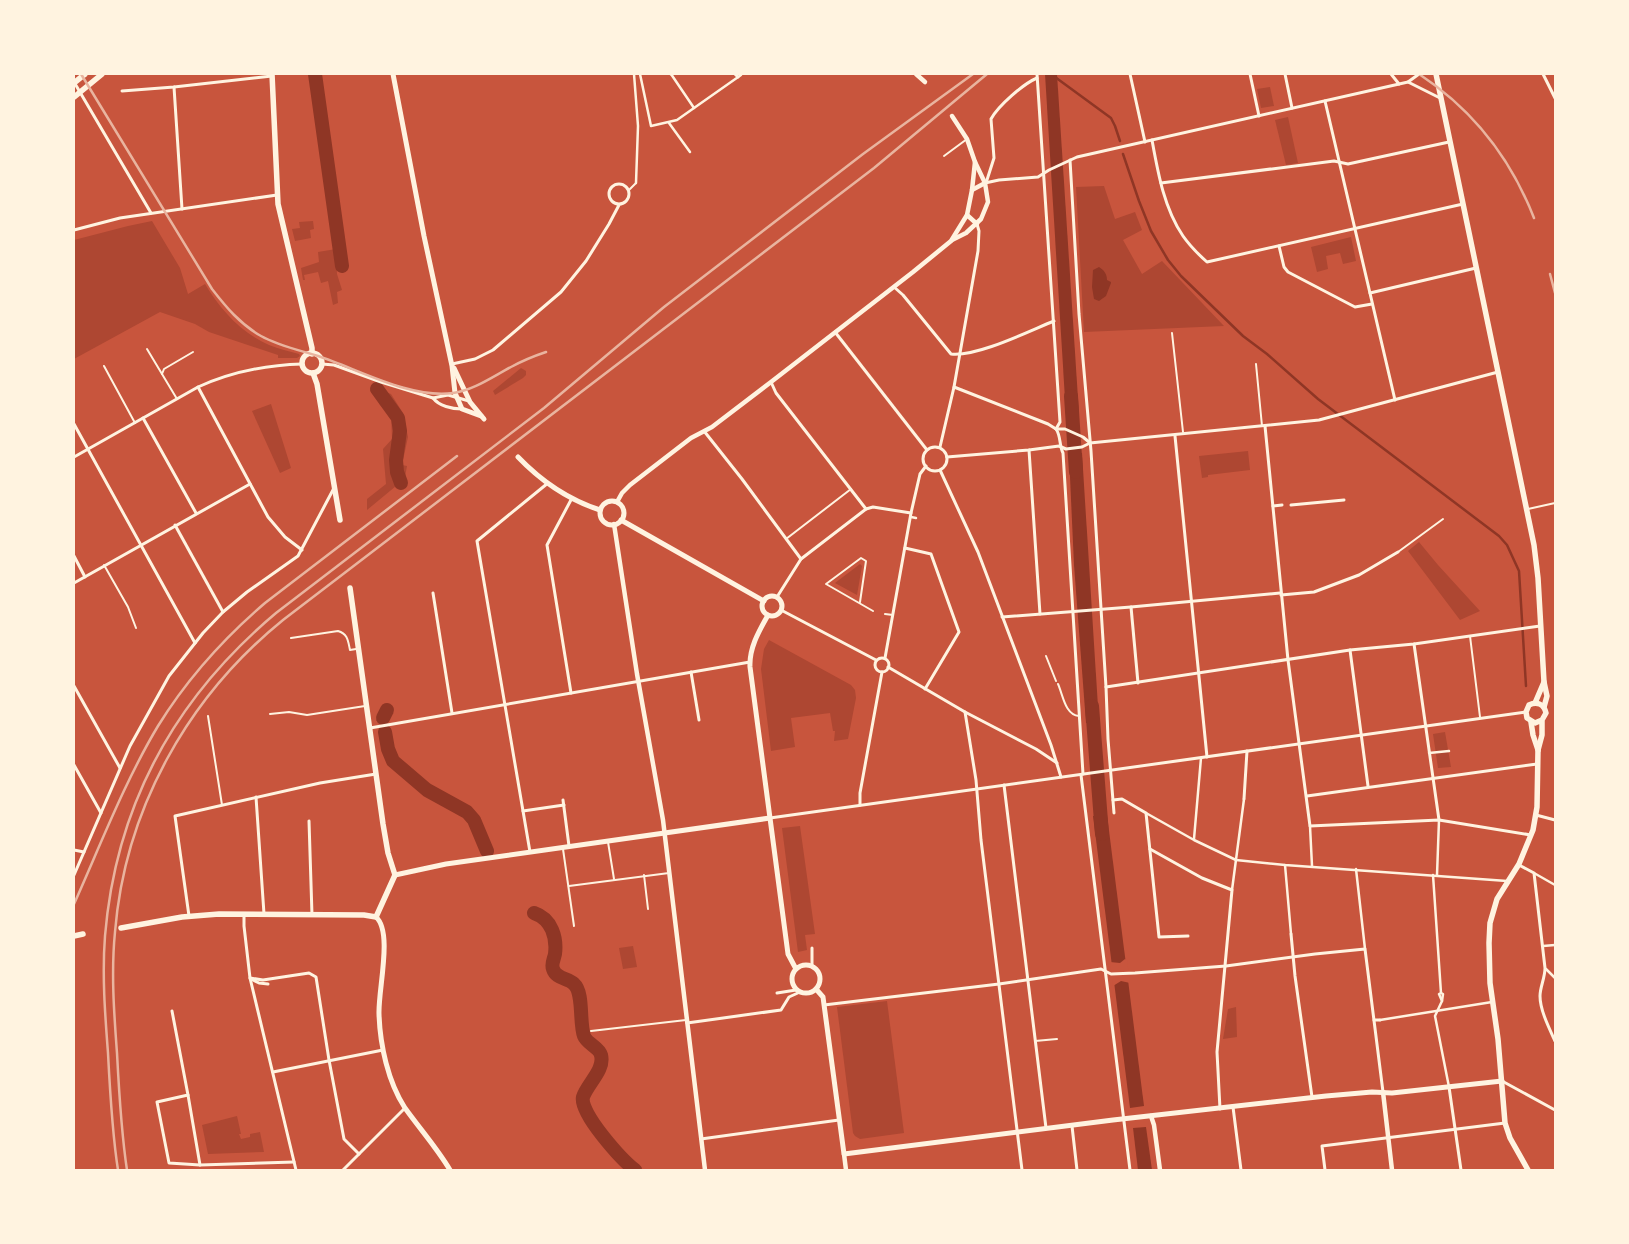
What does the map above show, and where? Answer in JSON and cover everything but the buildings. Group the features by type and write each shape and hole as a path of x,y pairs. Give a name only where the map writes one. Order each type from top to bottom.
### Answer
{"main road":[{"path":"74,82 85,74"},
{"path":"74,97 102,74"},
{"path":"394,74 424,236 452,365 456,397 462,409 482,417 470,402 452,365"},
{"path":"1436,74 1528,509 1536,560 1544,682 1547,696 1544,707 1546,713 1542,720 1542,735 1538,750 1536,814 1531,836 1518,865 1496,899 1490,923 1489,967 1505,1123 1510,1138 1528,1170"},
{"path":"272,75 278,195 312,354"},
{"path":"312,354 319,356 322,364 318,371 313,373 307,372 302,364 304,357 312,354"},
{"path":"313,373 317,384 340,520"},
{"path":"518,457 533,472 548,483 572,498 600,510"},
{"path":"607,502 617,502 624,510 621,520 614,524 608,524 600,516 600,510 607,502"},
{"path":"621,520 764,601"},
{"path":"350,588 388,853 395,875 376,917"},
{"path":"771,596 777,598 782,604 781,610 776,616 768,615 762,608 764,601 771,596"},
{"path":"768,615 754,644 750,662 788,954 796,970"},
{"path":"1535,703 1544,682"},
{"path":"1538,750 1532,734 1531,722 1527,718 1526,712 1529,705 1535,703 1544,707"},
{"path":"1531,722 1542,720"},
{"path":"395,875 446,864 770,818"},
{"path":"121,928 219,914 364,915 376,917 381,924 385,938 378,1003 379,1021 384,1050 394,1086 405,1108 450,1170"},
{"path":"74,936 83,934"},
{"path":"804,965 812,967 817,970 820,980 816,989 808,993 798,991 792,982 793,973 804,965"},
{"path":"816,989 824,997 844,1154 1046,1128 1312,1098 1502,1081"}],"street":[{"path":"634,74 638,126 636,182"},
{"path":"640,74 651,126 677,120 738,75"},
{"path":"671,74 694,108"},
{"path":"916,74 925,82"},
{"path":"1130,74 1145,142"},
{"path":"1250,74 1259,116"},
{"path":"1285,74 1292,108"},
{"path":"1390,74 1399,84"},
{"path":"972,190 986,183 999,180 1038,177 1077,157 1408,82 1419,74"},
{"path":"1543,74 1555,98"},
{"path":"122,91 174,87 272,75"},
{"path":"1037,76 1060,422 1056,429"},
{"path":"986,183 994,158 991,119 997,111 1037,76"},
{"path":"74,82 151,213"},
{"path":"1408,82 1440,98"},
{"path":"174,87 182,209"},
{"path":"1325,101 1395,400"},
{"path":"950,240 966,233 977,224 984,216 988,202 986,183 975,162 967,139 952,116"},
{"path":"669,122 690,152"},
{"path":"1152,140 1161,184 1174,219 1182,235 1206,262 1463,204"},
{"path":"1161,184 1334,161 1348,164 1450,142"},
{"path":"1069,161 1090,443 1114,813"},
{"path":"617,502 630,485 691,438 704,432 771,382 894,287 950,240 967,215 975,162"},
{"path":"452,365 475,359 493,350 561,292 586,261 609,224 618,205 628,200 629,190 625,185 619,184 610,188 610,200 618,205"},
{"path":"74,230 120,218 278,195"},
{"path":"940,448 954,387 978,251 979,231 977,224 967,215"},
{"path":"1279,246 1284,267 1288,272 1354,307 1372,304"},
{"path":"1370,293 1476,268"},
{"path":"894,287 903,295 949,353 960,354 978,351 1054,321"},
{"path":"835,332 927,450"},
{"path":"74,457 212,381 259,367 302,364"},
{"path":"322,364 334,365 433,398 448,395 470,402"},
{"path":"947,457 1059,446 1068,449 1082,448 1090,443 1175,436 1330,418 1498,372"},
{"path":"771,382 776,393 866,509"},
{"path":"198,387 274,526 288,540 302,550"},
{"path":"954,387 1048,424 1056,429 1066,429 1082,436 1090,443"},
{"path":"433,398 436,403 462,409"},
{"path":"143,418 196,513"},
{"path":"74,424 195,643"},
{"path":"1264,426 1288,660 1307,796 1312,866"},
{"path":"1056,429 1059,436 1059,446 1063,453 1084,804 1126,1119 1130,1170"},
{"path":"704,432 801,558"},
{"path":"1175,436 1207,757"},
{"path":"933,447 940,448 944,450 947,457 946,464 940,470 934,471 926,466 923,458 927,450 933,447"},
{"path":"1029,450 1040,614"},
{"path":"888,667 889,663 885,658 904,548 920,474 926,466"},
{"path":"940,470 978,552 1058,763 1061,777"},
{"path":"530,852 477,541 548,483"},
{"path":"74,583 250,484"},
{"path":"74,875 120,769 141,725 164,684 195,643 223,612 252,588 293,561 302,550 334,488"},
{"path":"571,692 547,545 572,498"},
{"path":"1291,505 1344,500"},
{"path":"1273,506 1282,505"},
{"path":"777,598 801,558 866,509 873,507 892,509 916,518"},
{"path":"614,524 638,681 665,833 705,1170"},
{"path":"175,525 223,612"},
{"path":"904,548 931,554 959,632 925,689"},
{"path":"1002,617 1314,592 1359,575 1398,552"},
{"path":"74,556 85,577"},
{"path":"432,593 452,714"},
{"path":"1131,607 1138,682"},
{"path":"781,610 876,660 885,658"},
{"path":"1106,687 1350,650 1414,644 1540,626"},
{"path":"1414,644 1424,726 1439,820 1435,875 1441,993 1439,994 1442,1001 1435,1016 1456,1128 1461,1170"},
{"path":"1350,650 1368,786"},
{"path":"876,660 874,665 876,669 882,672"},
{"path":"370,728 750,662"},
{"path":"888,667 1058,763"},
{"path":"860,805 860,793 882,672 888,667"},
{"path":"691,672 699,720"},
{"path":"74,686 120,769"},
{"path":"965,712 1022,1170"},
{"path":"770,818 1526,712"},
{"path":"1220,1109 1217,1052 1232,890 1244,799 1247,751"},
{"path":"1429,753 1449,751"},
{"path":"1194,840 1201,758"},
{"path":"1307,796 1368,786 1538,764"},
{"path":"74,765 101,814"},
{"path":"189,917 175,816 320,783 377,774"},
{"path":"1004,785 1046,1128"},
{"path":"256,797 264,914"},
{"path":"1113,800 1122,799 1194,840 1236,860 1507,881"},
{"path":"563,800 566,846"},
{"path":"523,810 564,805"},
{"path":"1146,813 1159,937 1188,936"},
{"path":"1536,814 1555,820"},
{"path":"1310,826 1439,820 1531,836"},
{"path":"309,821 312,915"},
{"path":"1150,849 1202,878 1232,890"},
{"path":"74,850 84,852"},
{"path":"1286,865 1293,958 1312,1098"},
{"path":"1518,865 1555,885"},
{"path":"1356,869 1392,1170"},
{"path":"1534,873 1545,968 1545,978 1540,994 1542,1009 1555,1041"},
{"path":"244,914 250,978 296,1170"},
{"path":"1541,946 1555,945"},
{"path":"812,948 812,967"},
{"path":"824,1005 998,984 1099,969 1112,974 1226,966 1365,949"},
{"path":"1545,968 1555,978"},
{"path":"250,978 263,980 309,973 316,976 344,1139 359,1154"},
{"path":"250,978 259,983 268,984"},
{"path":"686,1022 781,1010 789,997 798,991"},
{"path":"777,993 798,991"},
{"path":"1374,1020 1492,1002"},
{"path":"172,1011 200,1166"},
{"path":"273,1072 384,1050"},
{"path":"1502,1081 1555,1110"},
{"path":"188,1095 157,1102 169,1163 200,1166 294,1162"},
{"path":"1233,1107 1241,1170"},
{"path":"343,1170 405,1108"},
{"path":"1150,1116 1154,1125 1160,1170"},
{"path":"700,1139 839,1120"},
{"path":"1325,1170 1322,1146 1505,1123"},
{"path":"1072,1126 1077,1170"},
{"path":"844,1154 846,1170"}],"lane":[{"path":"944,156 967,139"},
{"path":"629,190 636,182"},
{"path":"1172,333 1183,435"},
{"path":"147,349 177,400"},
{"path":"162,374 164,369 193,352"},
{"path":"1256,364 1264,426"},
{"path":"104,366 136,423"},
{"path":"786,539 851,489"},
{"path":"1528,509 1555,503"},
{"path":"1398,552 1443,519"},
{"path":"860,602 866,561 861,558 826,584 873,611"},
{"path":"104,565 128,607 136,628"},
{"path":"885,614 893,615"},
{"path":"291,638 338,631 346,636 350,650 359,649"},
{"path":"1470,636 1480,719"},
{"path":"1046,656 1056,680"},
{"path":"1058,684 1069,712 1074,716 1079,716"},
{"path":"270,714 289,712 307,715 368,706"},
{"path":"208,716 222,805"},
{"path":"608,840 614,879"},
{"path":"566,846 574,926"},
{"path":"569,886 669,873"},
{"path":"644,875 648,909"},
{"path":"591,1032 686,1022"},
{"path":"1035,1041 1057,1039"}],"shaded area":[{"path":"1045,74 1057,74 1079,414 1066,415"},
{"path":"1270,87 1274,106 1261,108 1257,89"},
{"path":"1288,117 1298,163 1286,165 1275,120"},
{"path":"1104,186 1115,219 1135,212 1142,230 1123,240 1142,274 1162,261 1224,326 1084,332 1076,187"},
{"path":"152,221 180,268 188,294 205,284 224,311 249,334 269,345 299,354 300,356 297,358 278,358 278,355 209,332 195,324 160,312 74,359 74,240"},
{"path":"313,221 314,229 310,230 311,238 295,241 292,229 300,228 299,222"},
{"path":"1351,237 1356,261 1343,264 1340,253 1326,256 1328,269 1317,272 1311,247"},
{"path":"336,249 337,274 342,290 337,292 338,303 333,305 328,281 321,283 318,272 304,275 305,280 303,280 301,268 319,262 318,252"},
{"path":"1099,267 1105,272 1107,280 1111,283 1106,296 1099,301 1094,299 1092,287 1093,270"},
{"path":"521,368 526,371 526,375 495,395 493,391"},
{"path":"371,386 391,394 403,413 408,437 402,465 407,466 405,477 395,480 396,486 367,510 367,499 386,484 383,449 392,439 391,414 380,405"},
{"path":"271,404 291,468 280,473 252,411"},
{"path":"1248,451 1250,470 1208,475 1208,477 1202,478 1199,456"},
{"path":"1082,453 1099,723 1086,723 1074,565 1069,455"},
{"path":"1419,542 1480,611 1460,620 1408,551"},
{"path":"860,564 862,566 857,595 835,583"},
{"path":"769,640 851,685 855,690 856,698 848,739 834,741 835,731 833,731 830,713 791,718 795,747 771,751 761,669 764,649"},
{"path":"1445,732 1451,767 1438,768 1433,734"},
{"path":"1107,815 1144,1106 1130,1108 1093,816"},
{"path":"800,826 815,934 805,935 807,950 798,952 782,828"},
{"path":"633,946 637,967 623,969 619,948"},
{"path":"887,1001 904,1133 860,1139 853,1133 837,1007"},
{"path":"1236,1007 1237,1037 1223,1039 1228,1009"},
{"path":"237,1116 241,1139 250,1137 250,1134 260,1132 264,1152 208,1154 202,1125"},
{"path":"1146,1127 1152,1170 1138,1170 1133,1128"}],"pier":[{"path":"1125,959 1127,960 1130,983 1121,981 1113,986 1110,962 1120,963"}],"waterway":[{"path":"315,74 342,266"},
{"path":"1055,77 1111,118 1120,141"},
{"path":"1123,154 1151,231 1168,260 1181,276 1243,336 1267,354 1318,399 1499,536 1507,545 1519,571 1526,686"},
{"path":"377,389 398,418 400,431 396,460 397,472 401,483"},
{"path":"1071,396 1076,472"},
{"path":"1092,706 1102,834"},
{"path":"383,718 387,710"},
{"path":"385,732 388,749 393,761 427,790 467,812 474,820 487,851"},
{"path":"534,913 545,920 552,930 555,942 553,969 559,977 571,982 577,988 584,1036 601,1055 602,1061 598,1071 583,1097 584,1104 588,1114 603,1136 635,1170"}],"railway":[{"path":"81,74 212,289 240,321 261,336 384,382 419,392 436,394 453,393 468,389 519,363 546,352"},
{"path":"118,1170 111,1112 104,980 105,936 111,888 122,842 138,798 157,756 181,717 209,680 240,646 276,613 544,408 664,307 863,154 973,74"},
{"path":"127,1170 120,1112 113,992 115,932 121,886 132,842 148,800 167,759 191,720 218,684 249,650 283,620 874,168 987,74"},
{"path":"1419,74 1456,103 1488,137 1514,176 1534,218"},
{"path":"1550,274 1555,293"},
{"path":"74,904 124,791 146,747 169,709 207,660 220,645 265,603 457,456"}]}
